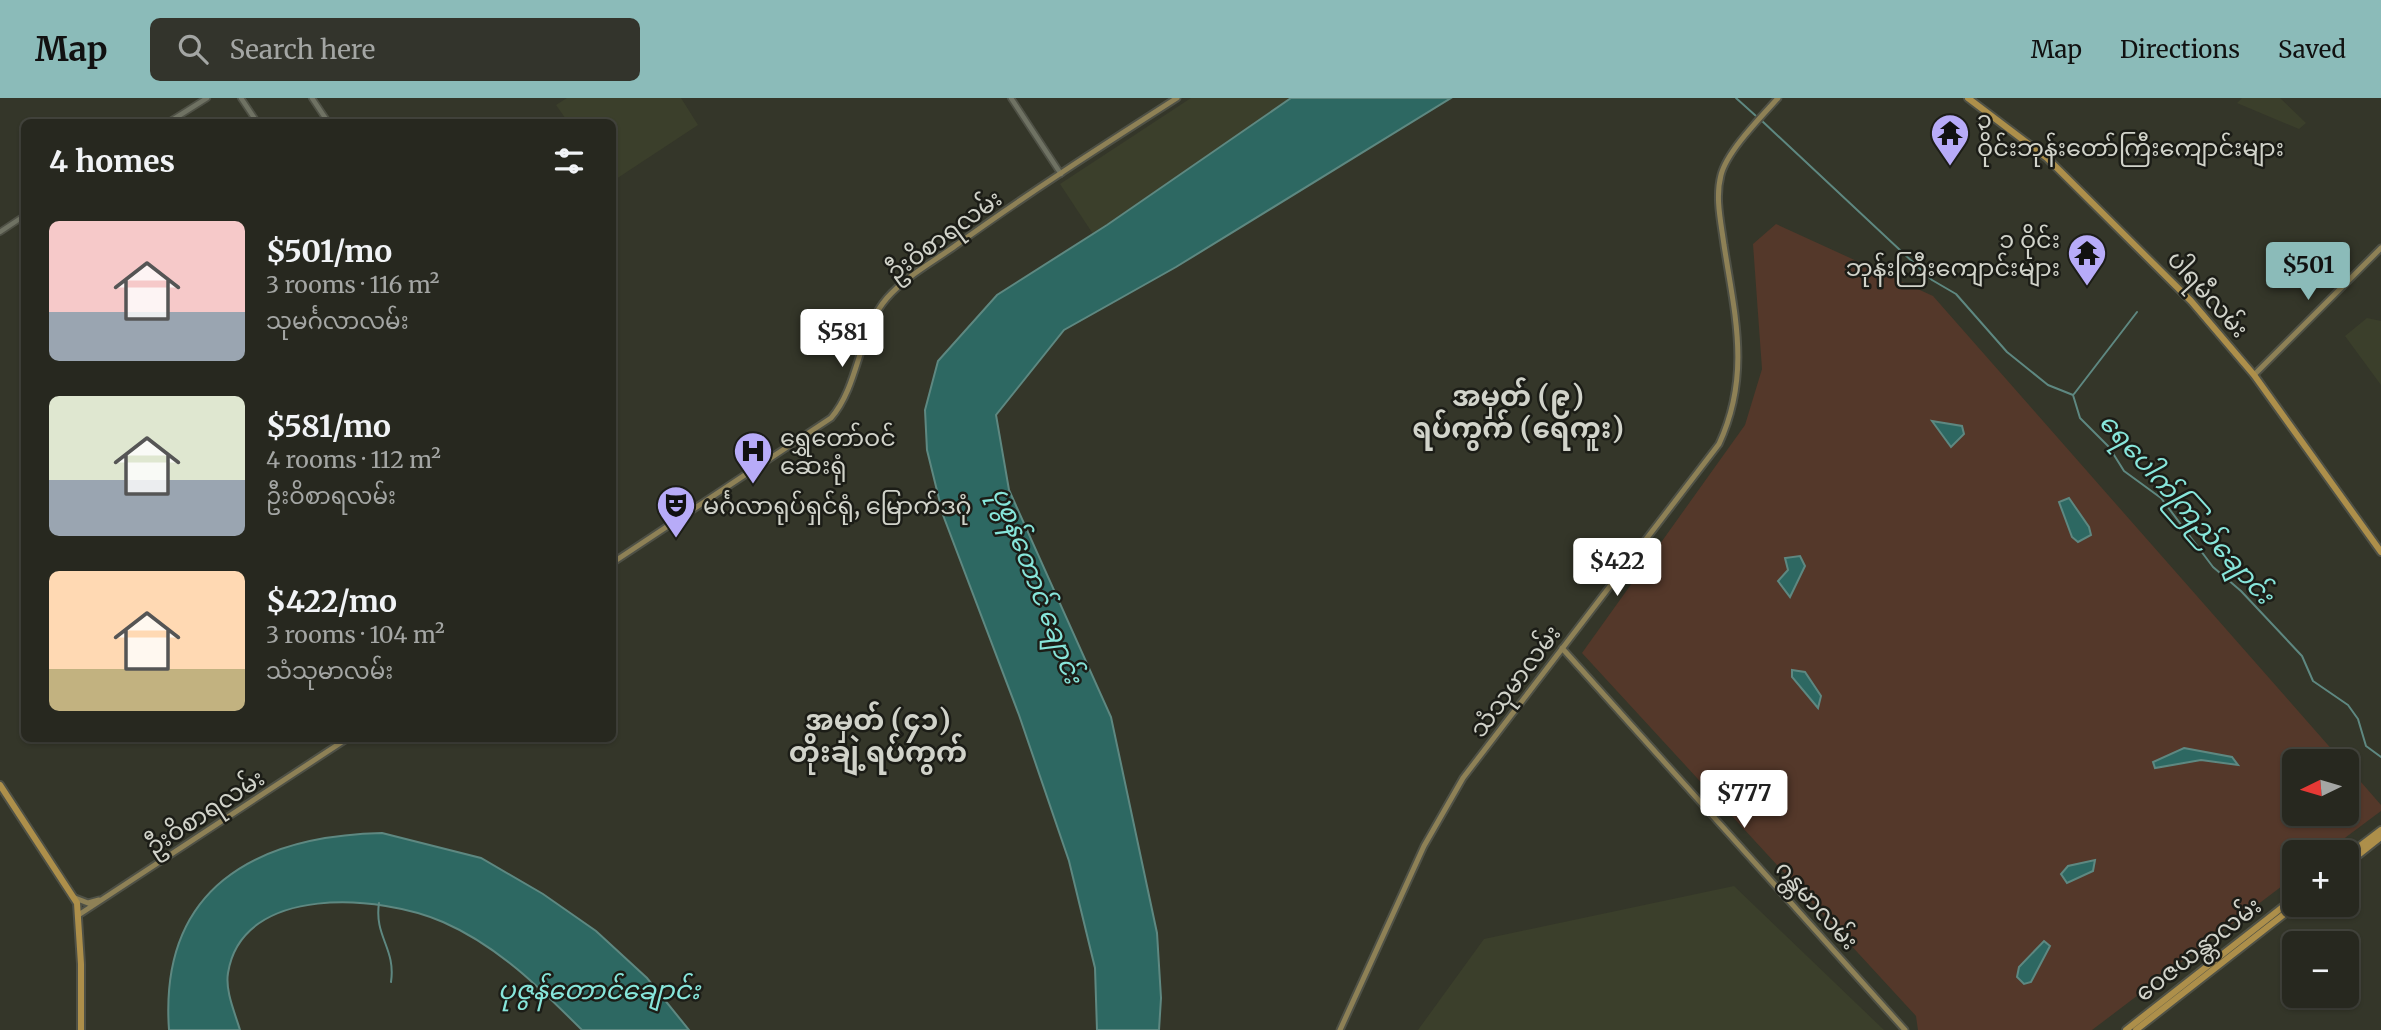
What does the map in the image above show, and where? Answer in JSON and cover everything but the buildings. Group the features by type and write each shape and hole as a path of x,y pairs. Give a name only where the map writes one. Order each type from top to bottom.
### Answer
{"main road":[{"name":"ဦးဝိစာရလမ်း","path":"616,559 831,418 842,405 877,314 886,298 903,283 1060,174 1177,98"},
{"name":"သံသုမာလမ်း","path":"1340,1030 1437,822 1487,746 1719,444 1736,398 1740,359 1718,204 1719,186 1727,162 1778,98"},
{"name":"ပါရမီလမ်း","path":"1968,98 2047,158 2191,301 2254,375 2381,552"},
{"path":"2254,375 2381,248"},
{"name":"ဂန္တမာလမ်း","path":"1562,648 1905,1030"},
{"name":"ဦးဝိစာရလမ်း","path":"80,914 342,742"},
{"path":"0,785 73,897 80,914 81,1030"},
{"path":"2359,847 2381,830"},
{"path":"2359,854 2381,837"},
{"path":"73,897 88,903 105,898"},
{"name":"ဝေဇယန္တာလမ်း","path":"2126,1030 2282,907"},
{"name":"ဝေဇယန္တာလမ်း","path":"2136,1030 2282,916"}],"street":[{"path":"174,119 207,98"},
{"path":"241,98 255,119"},
{"path":"312,98 326,119"},
{"path":"1011,98 1060,174"},
{"path":"0,232 21,218"}],"shaded area":[{"path":"567,98 681,98 698,125 616,179 616,119 566,119 556,105"},
{"path":"1191,98 1291,98 1093,234 1060,184"},
{"path":"2242,98 2280,98 2306,123 2299,129 2237,103"},
{"path":"1776,224 1933,296 2331,749 2282,749 2282,826 2359,826 2359,780 2381,805 2381,811 2342,840 2282,840 2282,886 2092,1030 1918,1030 1916,1016 1582,653 1745,425 1762,369 1753,244","holes":["2184,748 2237,765 2201,760 2156,768"]},
{"path":"2367,318 2381,321 2381,385 2345,336"},
{"path":"1734,886 1884,1030 1418,1030 1484,939"}],"water":[{"name":"ပုစွန်တောင် ချောင်း","path":"1291,98 1451,98 1176,267 1064,330 996,415 1009,490 1111,717 1157,933 1161,998 1159,1030 1097,1030 1095,968 1069,861 1019,715 943,515 927,450 925,410 938,361 997,295 1107,225"},
{"path":"1932,421 1962,426 1964,434 1951,447"},
{"path":"2069,498 2089,527 2091,535 2078,542 2072,537 2059,502"},
{"path":"1800,556 1805,566 1790,597 1778,581 1788,570 1785,558"},
{"path":"1792,670 1805,672 1821,696 1818,708 1792,677"},
{"path":"2184,748 2232,757 2238,765 2201,760 2155,768 2153,762"},
{"name":"ပုဇွန်တောင်ချောင်း","path":"382,833 481,858 543,894 596,931 647,978 689,1030 582,1030 517,969 463,932 417,913 386,906 352,903 318,904 286,910 259,923 239,944 227,980 240,1030 169,1030 170,981 180,940 198,906 224,880 256,859 293,845 336,837"},
{"path":"2095,860 2093,871 2067,883 2061,874 2068,866"},
{"path":"2044,941 2050,946 2031,982 2024,984 2017,977 2019,967"}],"waterway":[{"name":"ရေပေါက်ကြည်ချောင်း","path":"1736,98 1756,116"},
{"name":"ရေပေါက်ကြည်ချောင်း","path":"1761,120 1932,280 1956,294 2007,352 2048,385 2073,395 2080,418 2109,447 2124,471 2161,498 2213,567 2241,591 2302,656 2313,681 2348,705 2358,719 2366,746 2381,757"},
{"path":"2074,394 2137,312"},
{"path":"379,903 379,925 391,960 391,982"}],"place":[{"name":"၃ ဝိုင်းဘုန်းတော်ကြီးကျောင်းများ","path":"1950,167"},
{"name":"၁ ဝိုင်း ဘုန်းကြီးကျောင်းများ","path":"2087,287"},
{"name":"ရွှေတော်ဝင် ဆေးရုံ","path":"753,485"},
{"name":"မင်္ဂလာရုပ်ရှင်ရုံ, မြောက်ဒဂုံ","path":"676,539"}],"district":[{"name":"အမှတ် (၉) ရပ်ကွက် (ရေကူး)","path":"1518,412"},
{"name":"အမှတ် (၄၁) တိုးချဲ့ရပ်ကွက်","path":"878,736"}]}
